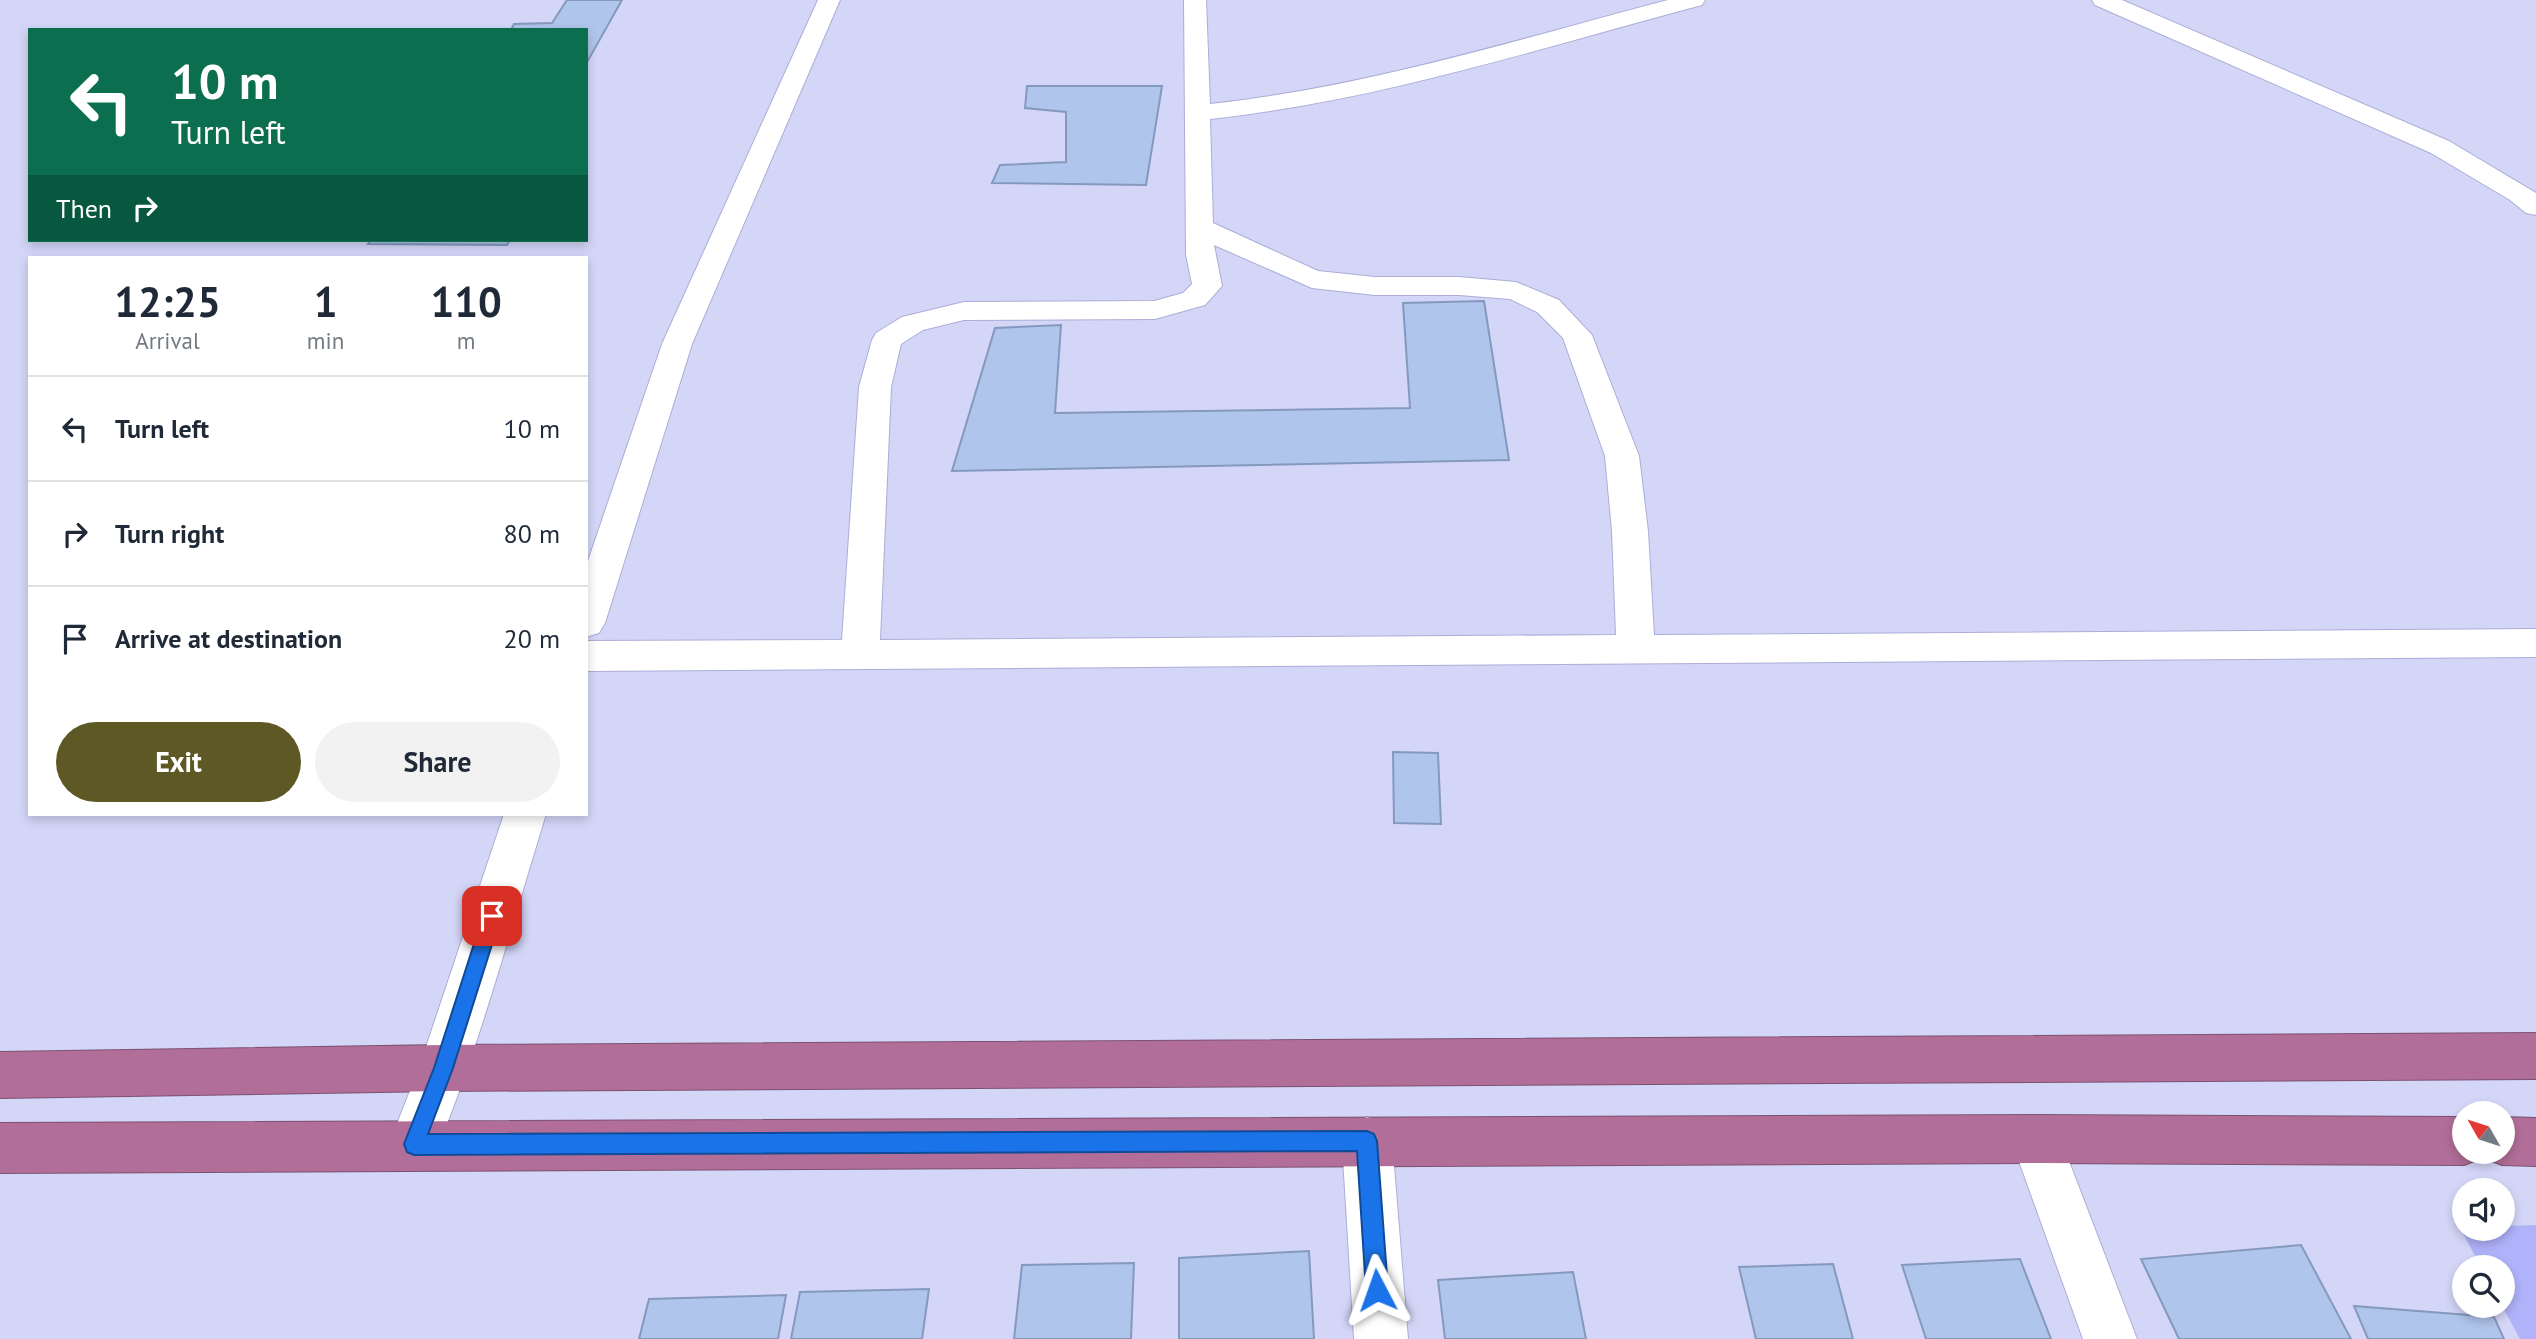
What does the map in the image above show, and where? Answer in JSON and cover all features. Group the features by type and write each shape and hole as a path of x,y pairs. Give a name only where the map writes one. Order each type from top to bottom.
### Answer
{"highway":[{"path":"0,1075 443,1068 2536,1056"},
{"path":"0,1148 414,1144 2036,1139 2452,1141"},
{"path":"2515,1141 2536,1142"}],"street":[{"path":"588,617 677,344 829,0"},
{"path":"860,654 875,387 887,340 912,323 964,312 1155,310 1194,299 1207,286 1199,255 1195,0"},
{"path":"1197,113 1279,104 1354,90 1694,0"},
{"path":"2103,0 2440,147 2520,194 2536,207"},
{"path":"1199,227 1312,279 1375,286 1459,286 1516,292 1548,306 1577,335 1622,456 1630,531 1636,649"},
{"path":"588,656 2536,643"},
{"path":"414,1144 443,1068 524,816"},
{"path":"2036,1139 2110,1339"},
{"path":"1367,1141 1381,1339"}],"shaded area":[{"path":"2536,1225 2536,1339 2520,1339 2509,1318 2515,1318 2515,1255 2475,1255 2467,1241 2515,1241 2515,1226"}],"building":[{"path":"567,0 622,0 588,60 588,28 512,28 514,24 552,23"},
{"path":"1027,86 1162,86 1146,185 992,183 1000,165 1066,162 1066,112 1025,108"},
{"path":"370,242 509,242 507,245 368,244"},
{"path":"1484,301 1509,460 952,471 995,328 1061,325 1055,413 1410,408 1403,303"},
{"path":"1393,752 1438,753 1441,824 1394,823"},
{"path":"2301,1245 2351,1339 2179,1339 2141,1259"},
{"path":"1309,1251 1314,1339 1179,1339 1179,1258"},
{"path":"2020,1259 2051,1339 1926,1339 1902,1265"},
{"path":"1134,1263 1131,1339 1014,1339 1022,1265"},
{"path":"1833,1264 1853,1339 1756,1339 1739,1267"},
{"path":"1573,1272 1586,1339 1445,1339 1438,1280"},
{"path":"929,1289 922,1339 791,1339 800,1292"},
{"path":"786,1295 778,1339 639,1339 649,1299"},
{"path":"2354,1306 2452,1314 2452,1318 2494,1318 2504,1339 2368,1339"}],"route":[{"path":"492,916 443,1068 414,1144 1367,1141 1377,1290"}]}
